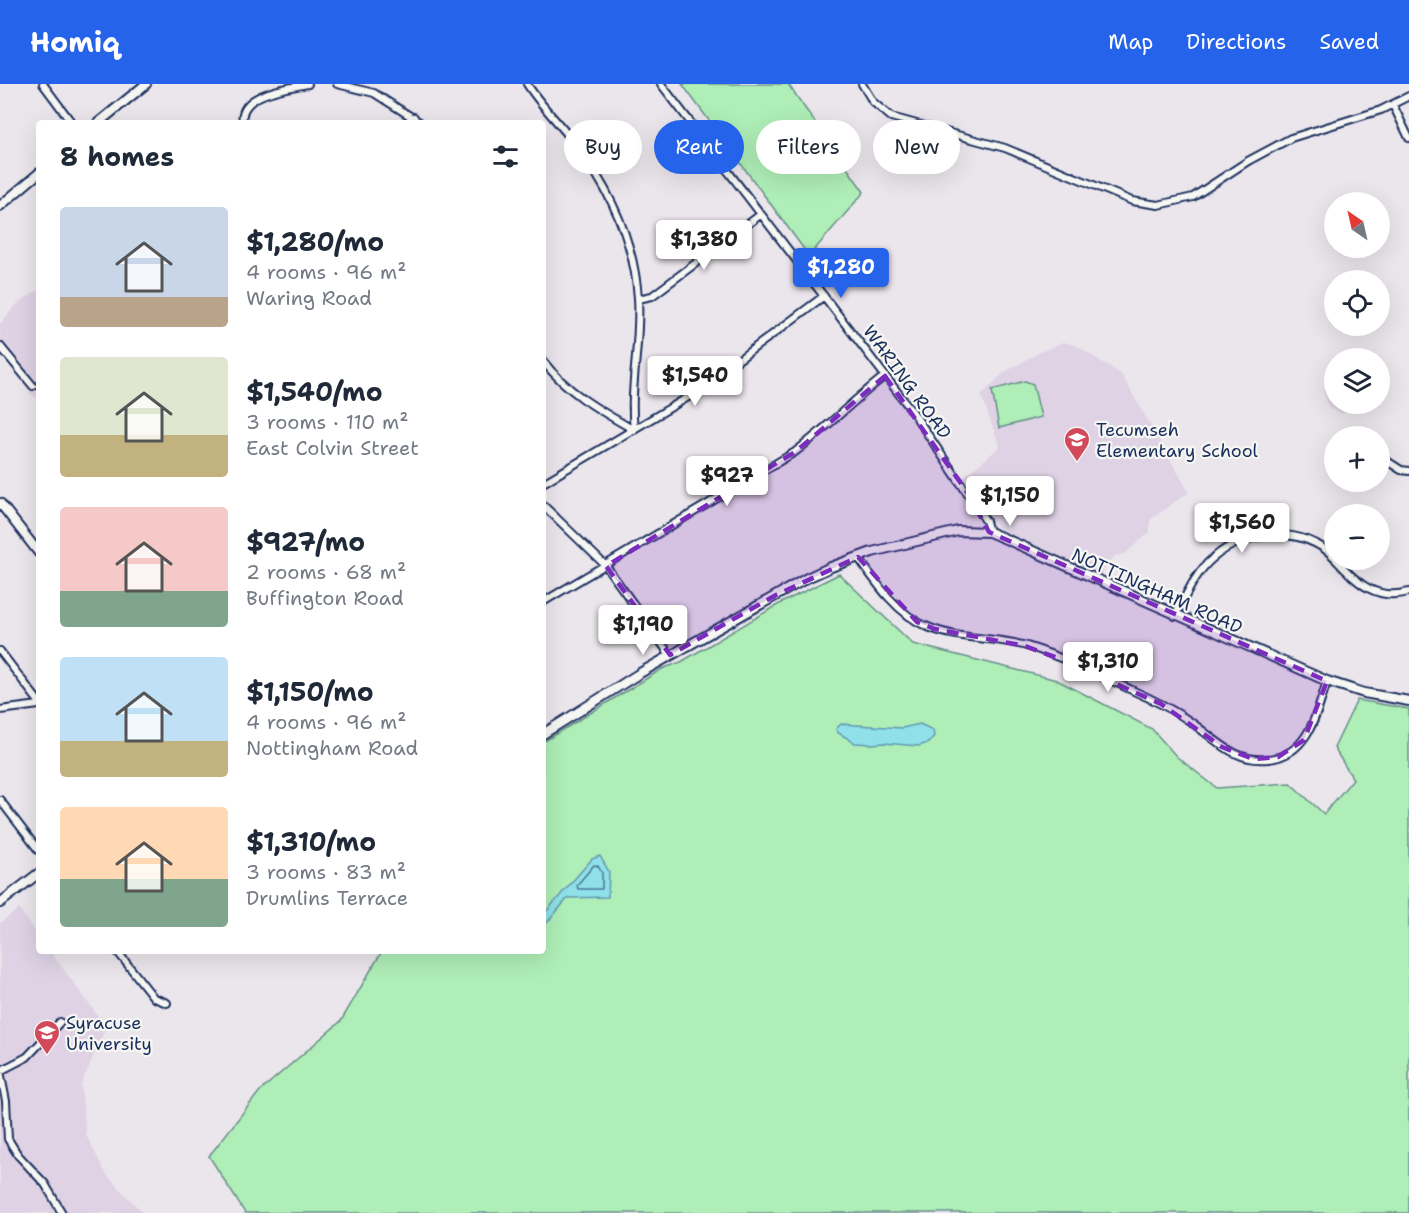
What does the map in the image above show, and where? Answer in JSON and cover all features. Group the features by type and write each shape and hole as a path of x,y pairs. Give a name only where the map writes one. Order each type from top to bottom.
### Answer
{"street":[{"path":"43,84 70,120"},
{"path":"102,120 146,84"},
{"path":"243,120 243,112 252,100 285,88 308,84"},
{"path":"337,84 374,93 418,120"},
{"path":"527,84 576,145 614,205 629,244 638,298 632,402 634,430"},
{"name":"WARING ROAD","path":"661,84 885,376 967,492 986,521 989,532"},
{"path":"862,84 873,102 891,117 1005,148 1132,201 1158,205 1193,197 1248,161 1291,138 1393,105 1409,96"},
{"path":"1393,105 1409,138"},
{"path":"410,120 414,117"},
{"path":"0,206 36,176"},
{"path":"638,298 652,296 760,214"},
{"path":"546,481 690,396 824,296"},
{"path":"0,346 33,386"},
{"path":"546,364 574,394 634,430"},
{"path":"546,600 795,452 818,435 853,400 885,376"},
{"path":"1390,463 1401,470 1409,471"},
{"path":"0,503 36,549"},
{"path":"546,508 606,566 670,655"},
{"name":"NOTTINGHAM ROAD","path":"546,732 670,655 807,578 858,557 958,531 989,532 1175,616 1327,681 1364,693 1409,701"},
{"path":"1175,616 1199,573 1223,550 1241,541 1261,536 1291,536 1317,544 1324,550"},
{"path":"858,557 880,586 904,612 917,622 935,630 1025,646 1063,660 1161,704 1237,756 1253,759 1278,757 1304,740 1317,713 1327,681"},
{"path":"1347,570 1368,590 1385,595 1409,592"},
{"path":"0,651 36,699"},
{"path":"0,710 36,704"},
{"path":"0,800 36,847"},
{"path":"0,903 36,875"},
{"path":"119,954 154,998 167,1003"},
{"path":"60,1022 27,1057 0,1071 6,1101 8,1139 18,1155 45,1184 62,1213"}],"highlighted area":[{"path":"885,376 967,492 989,532 1327,681 1304,740 1278,757 1253,759 1222,747 1161,704 1063,660 1025,646 935,629 917,622 858,557 776,595 670,655 606,566 795,452"}],"shaded area":[{"path":"36,291 36,398 29,393 30,389 0,341 0,324 15,306"},
{"name":"Tecumseh Elementary School","path":"1063,342 1077,346 1121,374 1189,492 1150,520 1150,532 1125,554 1115,556 1100,576 998,529 962,478 1000,447 981,395 1005,372"},
{"name":"Syracuse University","path":"19,909 36,932 36,954 52,954 106,1027 81,1085 86,1135 106,1174 143,1213 0,1213 0,923"}],"green space":[{"path":"682,84 788,84 813,120 756,120 756,174 851,174 864,192 809,256 744,168 744,120 709,120"},
{"path":"1025,381 1033,384 1041,417 999,428 992,390"},
{"path":"839,574 913,644 1057,680 1152,729 1177,757 1217,788 1290,783 1324,814 1353,779 1334,748 1357,700 1409,709 1409,1213 245,1213 209,1156 260,1091 341,1021 380,954 546,954 546,740 662,669 681,662 781,603"}],"water":[{"path":"841,724 902,728 920,724 933,730 934,736 928,743 918,746 855,743 837,732 836,729"},
{"path":"600,856 609,872 608,897 568,898 547,923 546,912 592,859"}],"place":[{"name":"Tecumseh Elementary School","path":"1077,463"},
{"name":"Syracuse University","path":"47,1056"}]}
